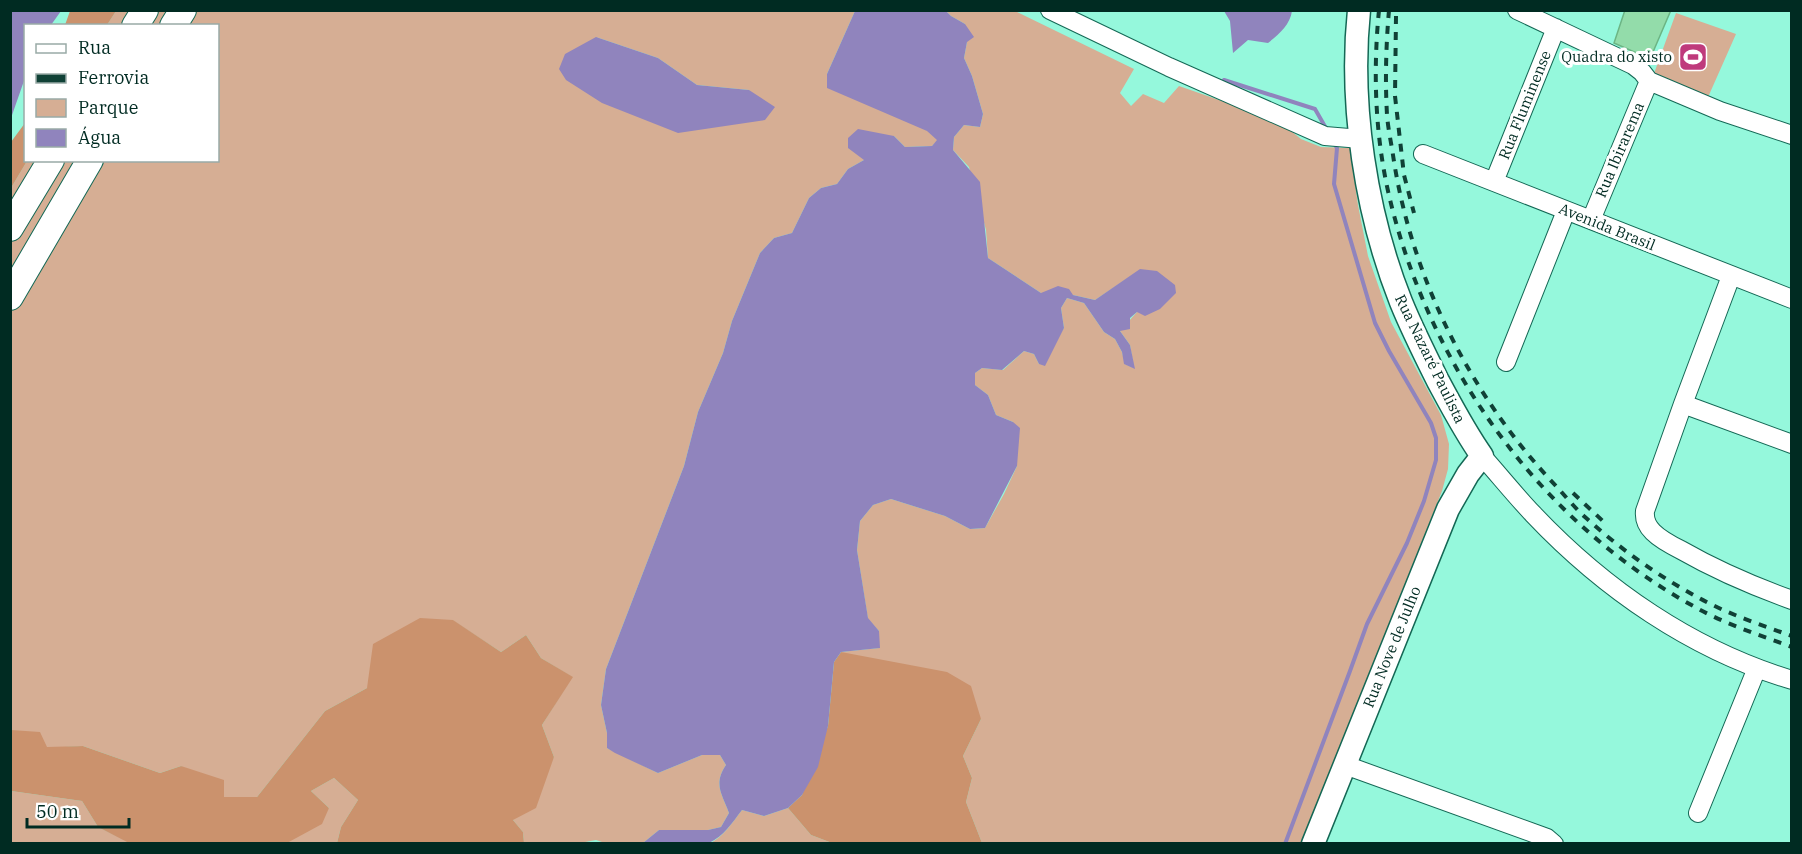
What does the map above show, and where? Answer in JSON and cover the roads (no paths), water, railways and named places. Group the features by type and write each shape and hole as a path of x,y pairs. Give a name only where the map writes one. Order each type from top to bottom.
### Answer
{"highway":[{"path":"136,24 145,10"},
{"path":"174,24 183,10"},
{"path":"10,228 50,162"},
{"path":"10,297 89,162"}],"main road":[{"name":"Rua Nazaré Paulista","path":"1359,10 1356,35 1353,139 1364,167 1389,270 1401,303 1422,348 1463,428 1482,456"},
{"name":"Rua Nove de Julho","path":"1313,843 1448,510 1468,474 1482,456"}],"street":[{"path":"1050,10 1169,67 1325,136 1353,139"},
{"path":"1517,10 1634,65 1649,81 1720,111 1791,135"},
{"name":"Rua Fluminense","path":"1494,182 1556,28"},
{"name":"Rua Ibirarema","path":"1591,220 1649,81"},
{"name":"Avenida Brasil","path":"1423,154 1791,299"},
{"path":"1506,362 1566,211"},
{"path":"1731,276 1683,404 1644,518 1653,532 1663,540 1751,585 1791,600"},
{"path":"1683,404 1791,444"},
{"path":"1482,456 1533,514 1567,548 1635,603 1692,639 1757,668 1791,680"},
{"path":"1698,813 1757,668"},
{"path":"1345,765 1547,838 1554,843"}],"water":[{"path":"11,10 61,11 52,24 24,24 24,81 11,118"},
{"path":"855,11 946,11 965,24 974,37 967,42 964,58 983,114 980,127 964,125 954,137 953,150 980,182 988,258 1041,293 1058,286 1069,289 1073,295 1095,300 1140,269 1157,271 1175,285 1176,293 1160,309 1145,316 1137,312 1130,318 1130,329 1120,331 1130,345 1135,369 1124,364 1122,352 1115,339 1104,332 1084,303 1067,298 1061,308 1064,328 1045,366 1039,364 1034,354 1024,351 1002,370 982,368 975,373 975,385 988,395 996,415 1013,422 1020,428 1017,466 985,528 970,529 945,516 891,499 873,505 860,521 857,550 868,618 879,631 880,648 841,652 834,662 828,726 818,767 802,795 788,808 764,816 742,810 723,833 709,843 643,843 659,830 708,830 721,827 729,813 719,784 726,765 720,755 702,755 658,773 607,748 607,733 601,705 606,669 684,466 698,412 723,353 732,321 760,253 774,238 792,233 809,198 821,188 837,184 848,169 864,160 848,148 848,138 858,129 894,136 905,147 932,146 937,140 927,131 827,88 827,74"},
{"path":"1224,11 1292,11 1280,33 1268,43 1248,40 1233,53 1230,21"},
{"path":"596,37 658,58 697,85 749,90 775,107 765,120 678,133 602,103 566,80 559,69 565,54"}],"waterway":[{"path":"1224,80 1315,109 1327,130"},
{"path":"1285,844 1367,624 1407,543 1424,501 1436,460 1436,438 1431,423 1375,323 1334,184 1337,148 1333,142"}],"railway":[{"path":"1379,10 1376,101 1380,146 1388,191 1406,255 1430,317 1461,376 1498,432 1540,484 1587,530 1639,572 1695,607 1730,624 1792,647"},
{"path":"1389,10 1386,63 1387,115 1402,201 1414,246 1430,290 1472,375 1526,452 1578,510 1611,540 1654,571 1710,604 1792,636"},
{"path":"1396,16 1395,96 1404,175 1414,213"},
{"path":"1573,493 1606,524"}],"place":[{"name":"Quadra do xisto","path":"1693,57"}]}
